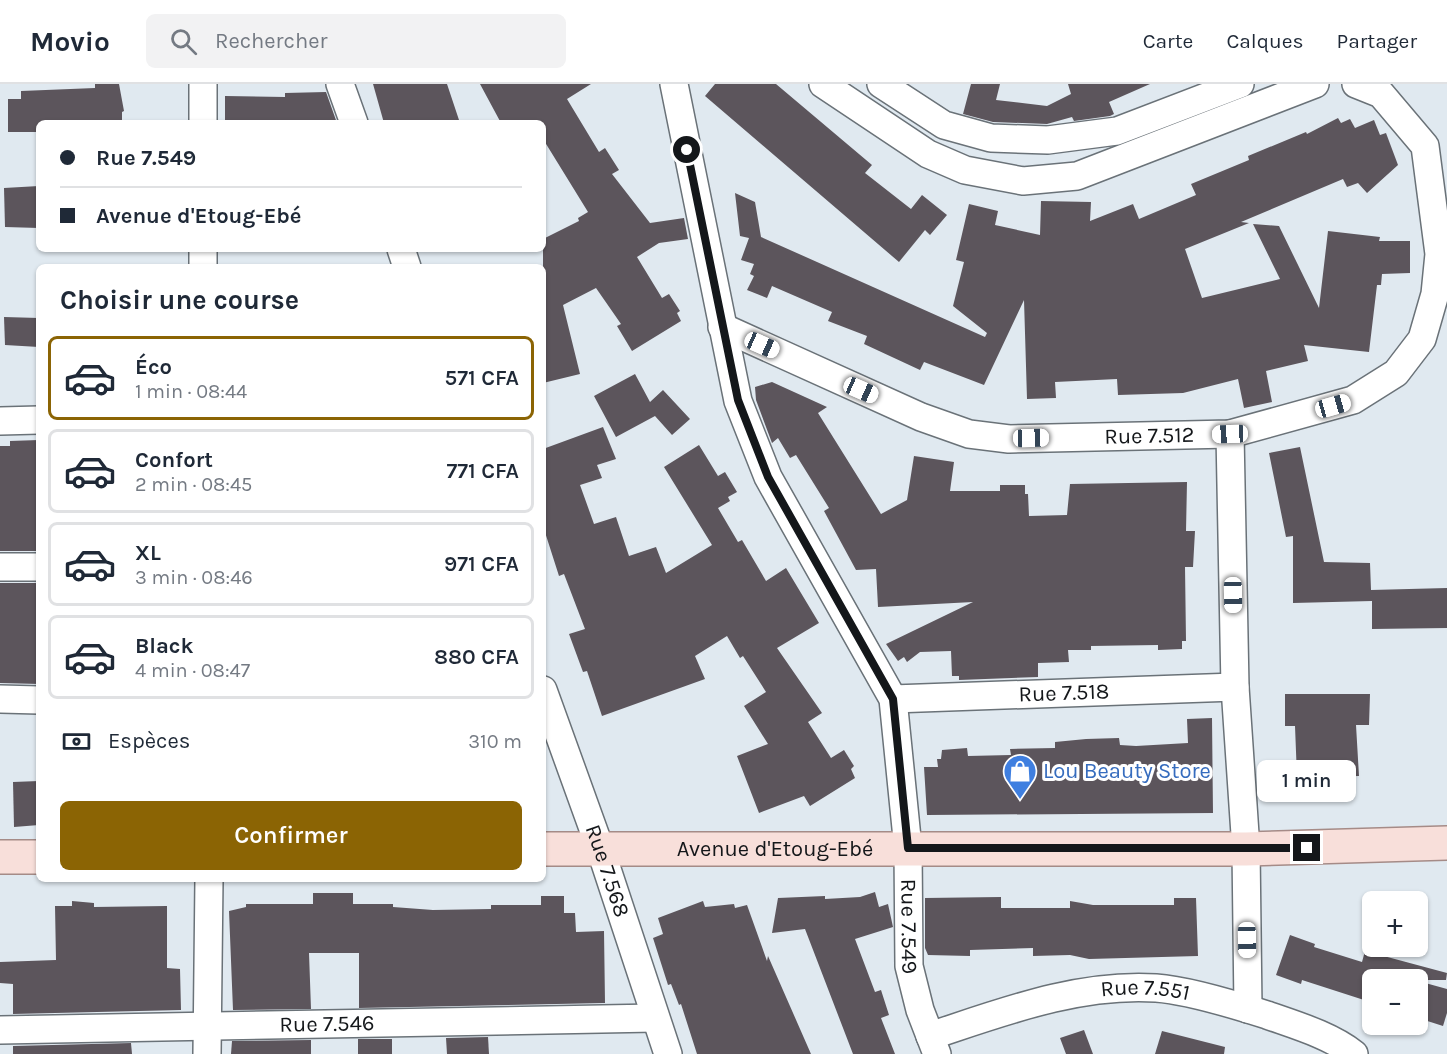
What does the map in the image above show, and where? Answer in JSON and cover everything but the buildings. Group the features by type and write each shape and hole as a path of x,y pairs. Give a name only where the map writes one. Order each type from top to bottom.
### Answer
{"main road":[{"name":"Avenue d'Etoug-Ebé","path":"546,849 1246,849 1445,845"},
{"path":"0,857 36,857"}],"street":[{"path":"203,84 203,120"},
{"path":"340,84 353,120"},
{"name":"Rue 7.549","path":"674,84 738,400 768,477 893,699 908,848 909,966 934,1045"},
{"path":"823,84 928,154 965,170 1023,180 1077,176 1315,84"},
{"path":"881,84 944,125 991,138 1048,140 1117,131 1240,84"},
{"name":"Rue 7.512","path":"723,327 921,417 969,434 1009,439 1230,434 1353,400 1396,373 1422,339 1435,294 1439,254 1425,146 1382,94 1356,84"},
{"path":"0,402 0,421 36,420"},
{"path":"1230,434 1235,687 1246,849 1248,1009"},
{"path":"0,567 36,567"},
{"name":"Rue 7.518","path":"893,699 1235,687"},
{"name":"Rue 7.568","path":"546,698 600,848 668,1054"},
{"path":"0,699 36,700"},
{"path":"207,1054 208,882"},
{"name":"Rue 7.551","path":"934,1045 1046,999 1107,990 1158,988 1248,1009 1301,1027 1354,1054"},
{"name":"Rue 7.546","path":"0,1030 655,1018"}],"place":[{"name":"Lou Beauty Store","path":"1020,800"}],"route":[{"path":"687,150 738,400 768,477 893,699 908,848 1307,848"}]}
